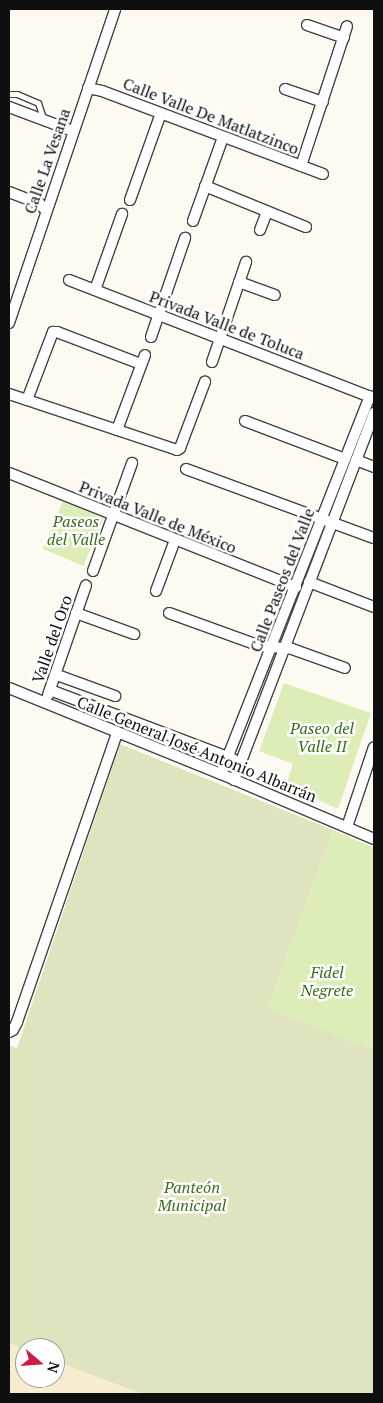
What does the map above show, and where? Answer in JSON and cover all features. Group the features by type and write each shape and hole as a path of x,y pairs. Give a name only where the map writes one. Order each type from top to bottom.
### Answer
{"street":[{"name":"Calle La Vesana","path":"10,317 115,9"},
{"path":"307,25 344,38"},
{"path":"301,166 347,26"},
{"name":"Calle Valle De Matlatzinco","path":"88,88 161,113 323,174"},
{"path":"285,89 323,102"},
{"path":"9,107 73,131"},
{"path":"130,200 161,113"},
{"path":"193,221 224,137"},
{"path":"205,186 306,227"},
{"path":"9,192 40,204 46,211"},
{"path":"260,230 267,212"},
{"path":"96,290 122,214"},
{"path":"151,337 185,238"},
{"path":"212,362 246,262"},
{"name":"Privada Valle de Toluca","path":"69,280 372,397"},
{"path":"239,282 275,295"},
{"path":"27,400 53,332 143,360 117,430"},
{"path":"9,394 178,450 205,382"},
{"name":"Calle Paseos del Valle","path":"221,774 296,587 327,520 372,397"},
{"name":"Calle Paseos del Valle","path":"350,460 374,413"},
{"path":"245,422 374,467"},
{"path":"93,571 132,463"},
{"path":"186,469 374,538"},
{"name":"Privada Valle de México","path":"9,474 296,587"},
{"name":"Calle Paseos del Valle","path":"234,780 309,582 327,520"},
{"path":"156,591 175,540"},
{"path":"309,582 374,607"},
{"name":"Valle del Oro","path":"45,703 86,585"},
{"path":"76,613 134,634"},
{"path":"169,613 260,646 304,652 346,668"},
{"path":"56,675 115,696"},
{"name":"Calle General José Antonio Albarrán","path":"9,688 221,774 374,839"},
{"path":"50,690 241,762"},
{"path":"9,1032 13,1030 17,1022 117,733"},
{"path":"347,827 374,747"}],"lane":[{"path":"9,94 17,94 38,104 44,120"}],"shaded area":[{"path":"9,1343 15,1346 15,1388 65,1388 65,1365 142,1394 9,1394"}],"green space":[{"name":"Paseos del Valle","path":"63,501 104,518 83,566 43,549"},
{"name":"Paseo del Valle II","path":"284,683 371,713 338,809 286,785 293,764 259,751"},
{"name":"Panteón Municipal","path":"120,744 333,830 268,1008 374,1049 374,1394 142,1394 65,1365 65,1338 15,1338 15,1346 9,1343 9,1045 17,1048"},
{"name":"Fidel Negrete","path":"333,830 374,848 374,1049 268,1008"}]}
